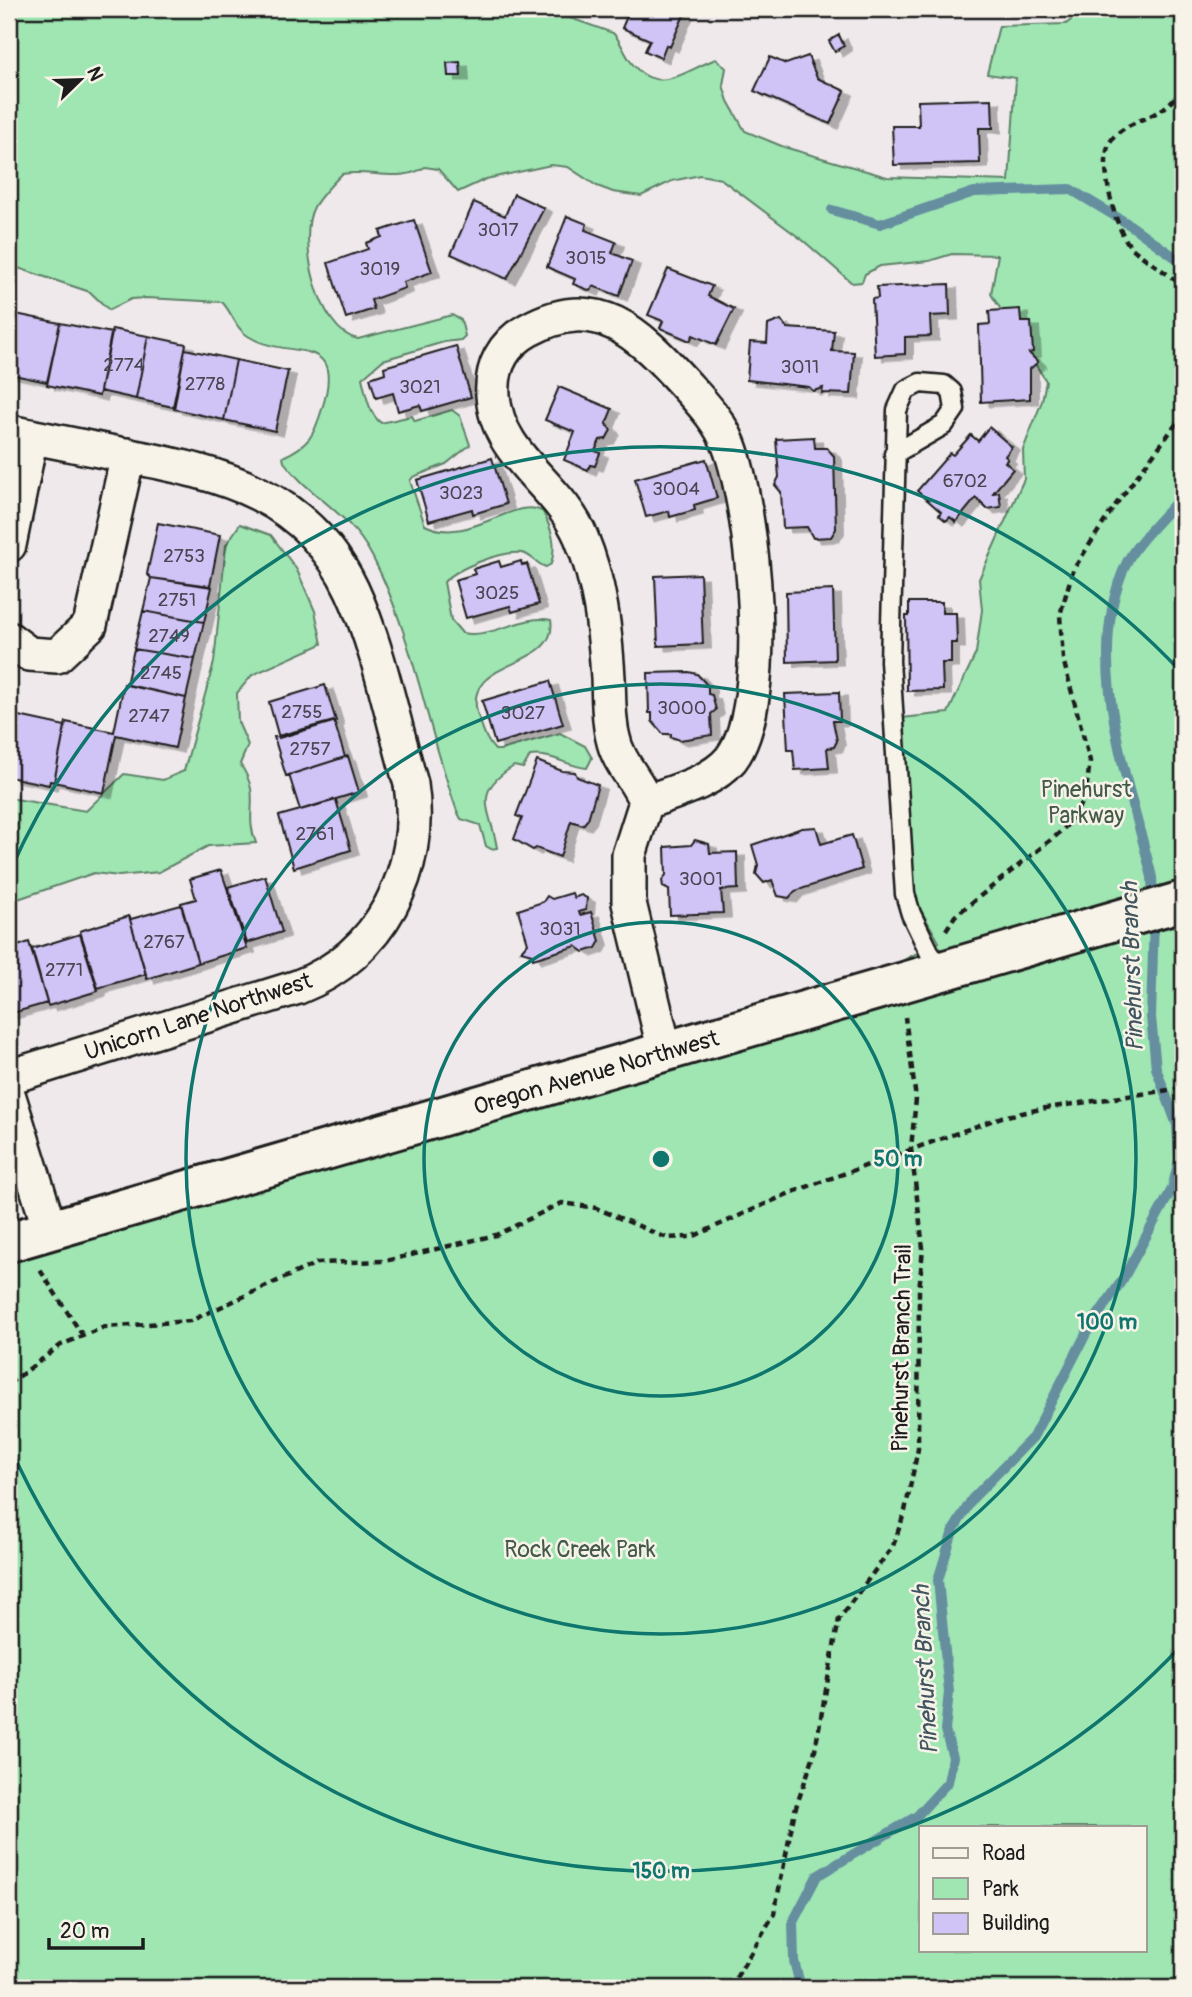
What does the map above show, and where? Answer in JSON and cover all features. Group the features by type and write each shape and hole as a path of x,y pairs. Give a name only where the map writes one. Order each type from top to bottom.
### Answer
{"street":[{"path":"646,802 694,783 723,767 736,752 746,729 753,669 756,603 741,489 729,447 718,422 648,344 617,324 592,317 567,317 535,326 512,341 504,350 495,371 495,407 509,443 524,465 566,510 590,560 604,615 612,735 618,756 646,802 629,855 629,903 666,1052"},
{"name":"Unicorn Lane Northwest","path":"9,1077 298,987 325,974 356,950 382,922 400,892 412,844 415,814 411,784 365,623 351,589 332,558 301,521 261,493 211,473 20,434"},
{"path":"9,545 20,434"},
{"path":"9,639 29,654 57,656 90,625 128,455"},
{"name":"Oregon Avenue Northwest","path":"28,1236 666,1052 941,955 1129,918 1183,901"},
{"path":"9,1097 28,1236"}],"lane":[{"path":"894,454 890,662 905,894 911,914 941,955"}],"path":[{"path":"1183,89 1164,108 1133,123 1111,140 1104,157 1116,216 1131,247 1164,269 1183,287"},
{"path":"941,955 955,916 1065,827 1074,818 1086,792 1090,761 1063,659 1060,615 1073,570 1114,507 1183,415"},
{"name":"Pinehurst Branch Trail","path":"730,1988 774,1914 795,1810 814,1755 839,1619 893,1546 918,1449 919,1291 923,1248 911,1148 916,1099 903,1005"},
{"path":"9,1384 61,1345 104,1327 190,1321 317,1263 385,1261 496,1235 562,1203 596,1208 667,1238 692,1237 790,1193 859,1171 911,1148 1002,1117 1183,1088"},
{"path":"28,1236 44,1280 83,1336"}],"green space":[{"name":"Rock Creek Park","path":"9,9 545,9 613,33 631,62 651,78 671,78 716,59 726,68 723,85 728,101 745,131 784,147 887,177 1009,181 1016,78 987,74 999,26 1066,24 1085,9 1183,9 1183,1988 9,1988 9,1264 103,1232 241,1191 344,1165 425,1136 729,1049 939,942 910,891 907,812 910,810 902,718 948,713 976,653 982,610 979,579 1024,479 1023,450 1042,401 1046,381 991,294 998,255 952,254 929,261 880,266 865,274 862,282 852,283 805,242 721,179 700,175 672,181 641,196 613,192 597,186 568,167 551,165 486,179 458,192 438,169 425,167 416,172 396,175 342,174 323,194 309,221 310,261 322,302 332,320 344,333 358,339 452,315 461,320 465,336 461,340 444,342 383,360 362,378 370,408 381,423 412,416 415,421 452,410 460,416 470,445 446,464 413,477 410,481 425,525 442,530 458,530 532,508 543,512 553,538 553,557 551,564 546,567 522,553 503,554 458,572 444,582 451,620 462,633 485,633 529,620 551,620 549,637 540,649 493,674 481,685 476,700 480,721 492,747 501,750 560,733 585,746 592,758 587,768 545,756 530,756 523,768 514,766 500,776 492,785 487,802 497,848 491,849 486,846 480,825 461,819 457,811 398,615 372,556 341,516 305,485 284,462 283,457 309,439 319,418 328,384 327,368 320,358 248,336 240,329 222,302 131,299 109,310 90,292 9,265"},
{"path":"240,524 271,535 297,570 315,611 322,644 252,675 237,693 238,722 248,745 240,764 247,776 252,795 251,822 256,843 208,846 159,872 119,876 94,873 9,902 9,798 86,811 124,774 163,780 184,771 214,662 226,545"}],"building":[{"path":"630,9 670,9 684,15 670,47 666,45 661,58 645,51 650,40 622,28"},
{"path":"839,35 844,46 835,52 829,41"},
{"path":"808,56 817,78 845,91 830,124 754,91 770,57 786,64"},
{"path":"460,62 461,76 448,76 447,63"},
{"path":"992,99 993,128 979,128 980,163 894,165 892,126 919,126 918,101"},
{"path":"514,194 544,208 507,279 451,254 474,202 505,216"},
{"path":"567,216 587,224 585,230 616,242 612,253 632,261 619,296 593,286 591,291 573,284 575,279 547,267"},
{"path":"414,220 432,272 403,282 405,288 371,300 374,309 346,318 328,263 368,249 366,243 382,237 380,231"},
{"path":"668,269 712,286 708,296 734,309 716,345 693,335 690,341 660,328 663,321 648,315"},
{"path":"949,284 950,315 930,316 931,336 905,337 905,354 875,356 872,299 878,298 877,287"},
{"path":"1020,309 1021,322 1031,322 1033,352 1029,353 1038,362 1030,369 1030,399 981,402 979,325 990,324 989,311"},
{"path":"11,313 60,323 47,382 9,374"},
{"path":"781,320 787,328 834,331 832,351 854,352 851,394 822,393 823,388 813,391 809,387 747,380 750,342 767,343 768,325"},
{"path":"60,323 112,333 99,396 47,385"},
{"path":"112,329 148,336 136,399 100,391"},
{"path":"148,336 186,344 173,407 136,399"},
{"path":"456,346 471,397 422,411 420,405 398,411 393,393 376,398 370,378 385,373 384,367"},
{"path":"185,349 236,360 224,420 174,409"},
{"path":"236,360 288,371 275,431 224,420"},
{"path":"559,387 612,409 606,424 611,430 606,439 600,440 595,451 600,453 595,466 590,465 588,470 564,460 575,432 545,420"},
{"path":"989,427 1012,447 1005,456 1008,459 1005,462 1013,469 993,493 999,492 1001,507 987,509 976,498 956,522 950,517 946,521 939,515 941,512 917,491 950,453 953,455 971,435 978,441"},
{"path":"814,437 815,448 827,448 834,456 836,529 831,537 813,538 807,527 783,528 781,492 775,485 779,477 776,439"},
{"path":"492,458 506,504 473,514 472,509 429,521 417,480"},
{"path":"706,459 717,498 694,505 695,510 670,517 669,511 646,517 635,479"},
{"path":"158,523 220,535 210,586 151,578 147,574"},
{"path":"499,561 501,567 521,561 522,565 527,564 539,604 512,612 510,606 466,618 455,580 475,574 473,569"},
{"path":"700,574 703,644 658,646 655,576"},
{"path":"151,578 212,587 204,622 143,611"},
{"path":"833,590 835,660 787,662 786,592"},
{"path":"909,602 942,602 942,613 956,613 957,643 951,643 951,663 942,663 943,690 907,691 906,616 909,616"},
{"path":"143,611 204,622 195,659 134,649"},
{"path":"134,649 195,659 186,698 126,685"},
{"path":"648,673 697,674 708,686 708,694 712,695 716,710 711,714 712,735 680,740 671,737 671,734 663,734 652,721 652,713 649,713"},
{"path":"550,681 563,724 495,744 482,701"},
{"path":"124,684 186,698 175,748 116,735 104,793 54,782 66,722 114,732"},
{"path":"325,685 336,721 279,738 269,702"},
{"path":"839,692 840,721 833,721 837,741 834,747 827,748 829,768 795,770 793,750 788,750 785,694"},
{"path":"14,715 65,726 54,782 50,781 49,785 9,777 9,741"},
{"path":"9,717 14,718 9,741"},
{"path":"334,721 345,757 286,776 274,737"},
{"path":"348,756 359,792 300,810 289,775"},
{"path":"537,761 562,771 575,772 577,777 598,785 588,819 583,825 571,821 560,857 536,848 533,850 514,839 522,818 516,816"},
{"path":"336,800 351,850 294,868 279,816"},
{"path":"816,827 821,844 852,835 862,869 795,891 789,898 778,896 772,880 764,883 756,874 758,865 752,845 802,828"},
{"path":"695,840 709,844 710,853 737,852 738,889 721,890 723,913 670,915 669,890 663,887 662,880 666,875 665,847 691,845"},
{"path":"221,870 247,948 198,963 181,903 196,899 190,879"},
{"path":"265,876 282,932 247,943 228,887"},
{"path":"572,893 574,898 581,895 587,898 586,910 579,912 580,915 591,912 600,941 596,948 584,952 576,946 533,959 532,954 521,951 528,943 518,910 543,902 547,896 552,899"},
{"path":"181,905 198,963 147,979 129,916 131,919"},
{"path":"129,916 146,974 98,988 80,931"},
{"path":"80,934 98,991 48,1006 32,949"},
{"path":"29,942 47,1003 9,1014 9,949"}],"waterway":[{"path":"832,210 880,224 974,192 1070,189 1130,225 1183,263"},
{"name":"Pinehurst Branch","path":"1153,903 1152,877 1114,720 1108,640 1114,601 1126,564 1144,537 1183,494"},
{"name":"Pinehurst Branch","path":"801,1988 794,1961 793,1922 817,1876 917,1816 948,1782 953,1757 945,1730 949,1692 938,1580 953,1531 972,1499 1033,1437 1089,1328 1123,1279 1172,1189 1179,1160 1177,1125 1156,1068 1151,1017 1154,918"}],"park label":[{"name":"Pinehurst Parkway","path":"1086,802"}]}
